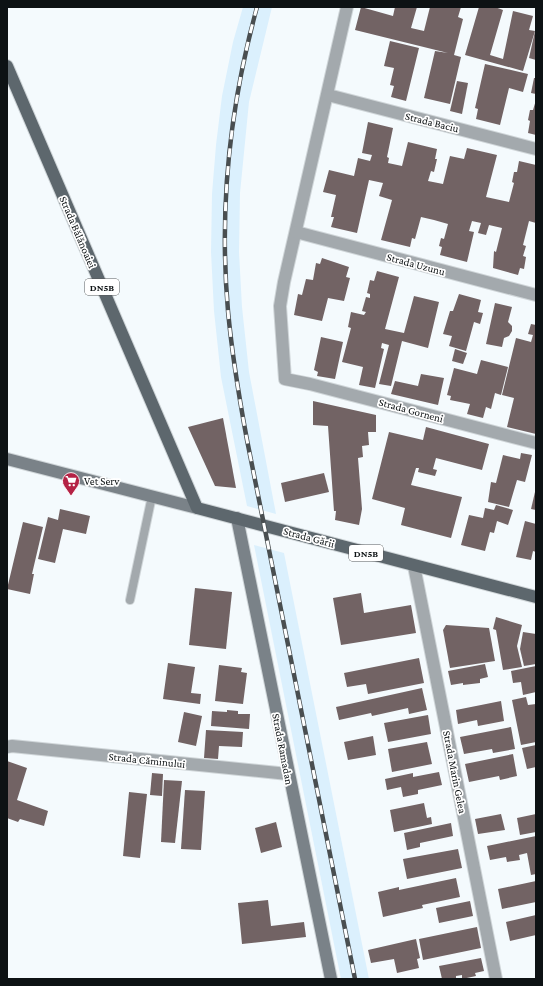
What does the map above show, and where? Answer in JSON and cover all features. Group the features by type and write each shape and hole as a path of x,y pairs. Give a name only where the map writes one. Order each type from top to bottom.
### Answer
{"main road":[{"name":"Strada Bălănoaiei","path":"7,66 197,508"},
{"name":"Strada Gării","path":"197,508 536,597"}],"street":[{"path":"296,232 347,7"},
{"name":"Strada Baciu","path":"328,95 536,148"},
{"name":"Strada Uzunu","path":"296,232 536,295"},
{"name":"Strada Gorneni","path":"296,232 280,306 285,379 310,384 536,443"},
{"path":"7,459 197,508"},
{"name":"Strada Ramadan","path":"237,518 331,979"},
{"name":"Strada Marin Gelea","path":"414,566 496,979"},
{"name":"Strada Căminului","path":"7,747 12,746 288,774"}],"lane":[{"path":"130,600 152,496"}],"shaded area":[{"path":"243,7 272,7 249,102 240,193 239,252 242,307 249,372 276,514 247,506 221,377 214,311 211,252 212,194 216,145 222,96 233,42"},
{"path":"254,545 284,553 369,979 341,979"}],"building":[{"path":"361,7 393,16 395,7 417,7 411,28 424,31 430,7 461,7 458,17 463,19 454,55 461,57 450,104 424,98 435,51 448,53 355,30"},
{"path":"479,7 495,7 503,10 490,55 503,59 513,11 533,16 529,30 535,31 523,71 465,55"},
{"path":"536,31 536,60 529,58"},
{"path":"390,41 419,48 406,101 391,97 394,86 390,85 394,68 384,66"},
{"path":"485,64 528,74 523,92 509,88 500,125 476,119 478,109 475,108"},
{"path":"534,78 536,78 536,94 531,93"},
{"path":"457,81 468,83 462,114 450,111"},
{"path":"536,100 536,135 528,133 530,121 528,120 530,110 533,110"},
{"path":"368,122 393,128 387,157 389,158 388,163 402,166 408,142 437,149 435,159 437,159 434,172 431,171 428,181 443,184 450,156 464,159 467,148 497,155 486,197 509,202 514,183 512,182 514,172 517,172 519,161 536,165 536,223 529,221 523,245 526,246 523,256 526,257 524,269 520,268 518,275 493,268 494,251 496,252 502,228 489,225 486,235 478,233 481,223 472,221 469,231 474,232 467,262 440,255 442,247 439,246 441,238 444,239 448,224 434,220 421,217 415,239 412,238 410,247 381,240 392,200 379,196 383,183 369,180 357,233 331,227 334,217 331,217 336,195 323,192 329,170 354,176 358,158 370,161 372,155 362,153"},
{"path":"322,258 349,267 346,277 350,278 344,301 328,298 322,321 294,315 298,294 302,295 306,279 313,280 316,263 320,264"},
{"path":"377,271 399,277 385,329 404,333 414,296 439,302 428,348 402,341 391,386 379,384 389,345 382,343 381,348 384,349 375,388 359,385 363,367 342,362 351,328 348,327 351,312 364,315 366,312 362,311 366,297 370,298 370,294 367,293 370,280 374,281"},
{"path":"459,294 481,300 478,312 483,313 480,324 474,322 466,351 449,346 452,336 443,334 450,311 453,311"},
{"path":"495,303 512,307 508,322 512,326 512,331 509,336 504,338 502,347 486,344"},
{"path":"531,324 536,325 536,434 507,427 514,398 502,395 516,338 531,342 533,335 528,334"},
{"path":"321,337 343,342 335,379 317,376 318,372 314,370"},
{"path":"455,349 467,353 463,364 452,361"},
{"path":"481,360 508,367 501,395 495,393 491,409 486,407 483,418 467,414 470,404 450,400 451,396 447,395 454,368 477,374"},
{"path":"421,374 444,378 438,405 391,394 395,381 418,386"},
{"path":"313,401 376,415 376,432 368,432 369,445 362,446 363,457 358,458 362,509 359,525 335,520 336,511 334,511 328,426 313,425"},
{"path":"223,418 236,488 215,486 188,427"},
{"path":"426,427 489,444 482,470 436,458 433,469 437,470 435,476 418,472 419,468 416,468 411,485 462,497 451,538 401,525 405,508 372,499 389,432 423,440"},
{"path":"521,453 532,455 525,482 517,480 509,507 488,502 491,482 496,483 503,455 520,459"},
{"path":"324,473 329,492 285,502 281,483"},
{"path":"536,492 536,510 531,509"},
{"path":"496,505 513,510 508,525 497,521 494,533 490,532 485,551 461,545 469,515 483,518 485,508 494,510"},
{"path":"60,509 90,516 86,534 63,529 55,563 38,559 48,517 58,520"},
{"path":"525,521 536,524 536,552 533,551 531,560 516,557"},
{"path":"23,522 43,527 32,574 34,574 30,594 7,589"},
{"path":"195,588 232,592 226,649 189,645"},
{"path":"361,593 364,613 411,605 416,633 341,645 333,598"},
{"path":"496,617 522,625 517,646 522,667 503,670 496,630 493,629"},
{"path":"446,625 489,628 495,661 450,668 443,630"},
{"path":"523,632 536,634 536,664 524,666 520,649"},
{"path":"419,658 424,683 368,694 366,684 347,687 344,673"},
{"path":"168,663 195,667 191,693 201,694 200,704 163,699"},
{"path":"485,664 488,677 480,679 480,683 451,685 448,671"},
{"path":"219,665 242,668 241,672 247,673 243,704 215,701"},
{"path":"536,666 536,692 523,695 521,682 513,683 511,671"},
{"path":"422,688 427,710 409,714 408,708 372,716 371,713 339,720 336,707"},
{"path":"526,697 528,705 536,704 536,742 521,745 512,700"},
{"path":"501,701 504,721 478,726 477,720 458,724 456,710"},
{"path":"227,710 238,711 238,714 250,714 249,729 211,726 212,711 227,712"},
{"path":"184,712 202,716 196,746 178,742"},
{"path":"428,715 431,734 388,742 384,723"},
{"path":"511,727 515,749 493,753 492,749 464,754 460,737"},
{"path":"206,730 243,732 242,747 219,746 218,759 204,758"},
{"path":"373,736 376,755 348,760 344,742"},
{"path":"427,742 432,764 392,772 388,749"},
{"path":"536,745 536,767 527,769 522,748"},
{"path":"513,754 517,776 500,780 499,776 469,782 465,764"},
{"path":"7,761 27,768 17,800 48,811 44,826 20,819 18,822 7,818"},
{"path":"439,772 442,785 418,790 418,794 403,797 401,787 387,790 385,779 413,773 413,777"},
{"path":"152,773 163,774 162,796 150,795"},
{"path":"164,780 182,781 175,843 161,842"},
{"path":"185,790 205,791 201,850 181,849"},
{"path":"129,792 147,794 140,858 123,856"},
{"path":"424,803 427,818 431,817 432,824 394,832 390,810"},
{"path":"501,814 505,830 478,834 475,819"},
{"path":"536,814 536,832 520,835 517,818"},
{"path":"276,822 282,847 261,853 255,828"},
{"path":"451,823 453,836 420,843 420,847 407,850 404,833"},
{"path":"536,836 536,874 531,875 527,853 519,855 520,860 507,862 506,857 490,860 487,846"},
{"path":"458,849 462,868 407,879 403,859"},
{"path":"456,878 460,897 422,905 423,908 383,917 378,892 399,887 399,890"},
{"path":"536,881 536,902 502,909 498,889"},
{"path":"268,900 271,926 304,922 306,937 242,944 238,903"},
{"path":"470,901 473,916 439,923 436,908"},
{"path":"536,915 536,935 510,941 506,922"},
{"path":"477,927 481,948 423,960 419,939"},
{"path":"416,939 420,958 417,959 419,968 397,973 394,959 371,963 368,950"},
{"path":"481,958 484,971 475,973 476,976 462,979 462,975 456,976 456,979 442,979 439,966"}],"railway":[{"path":"257,7 240,82 229,158 225,234 228,311 236,376 247,440 355,979"}],"place":[{"name":"Vet Serv","path":"71,496"}]}
